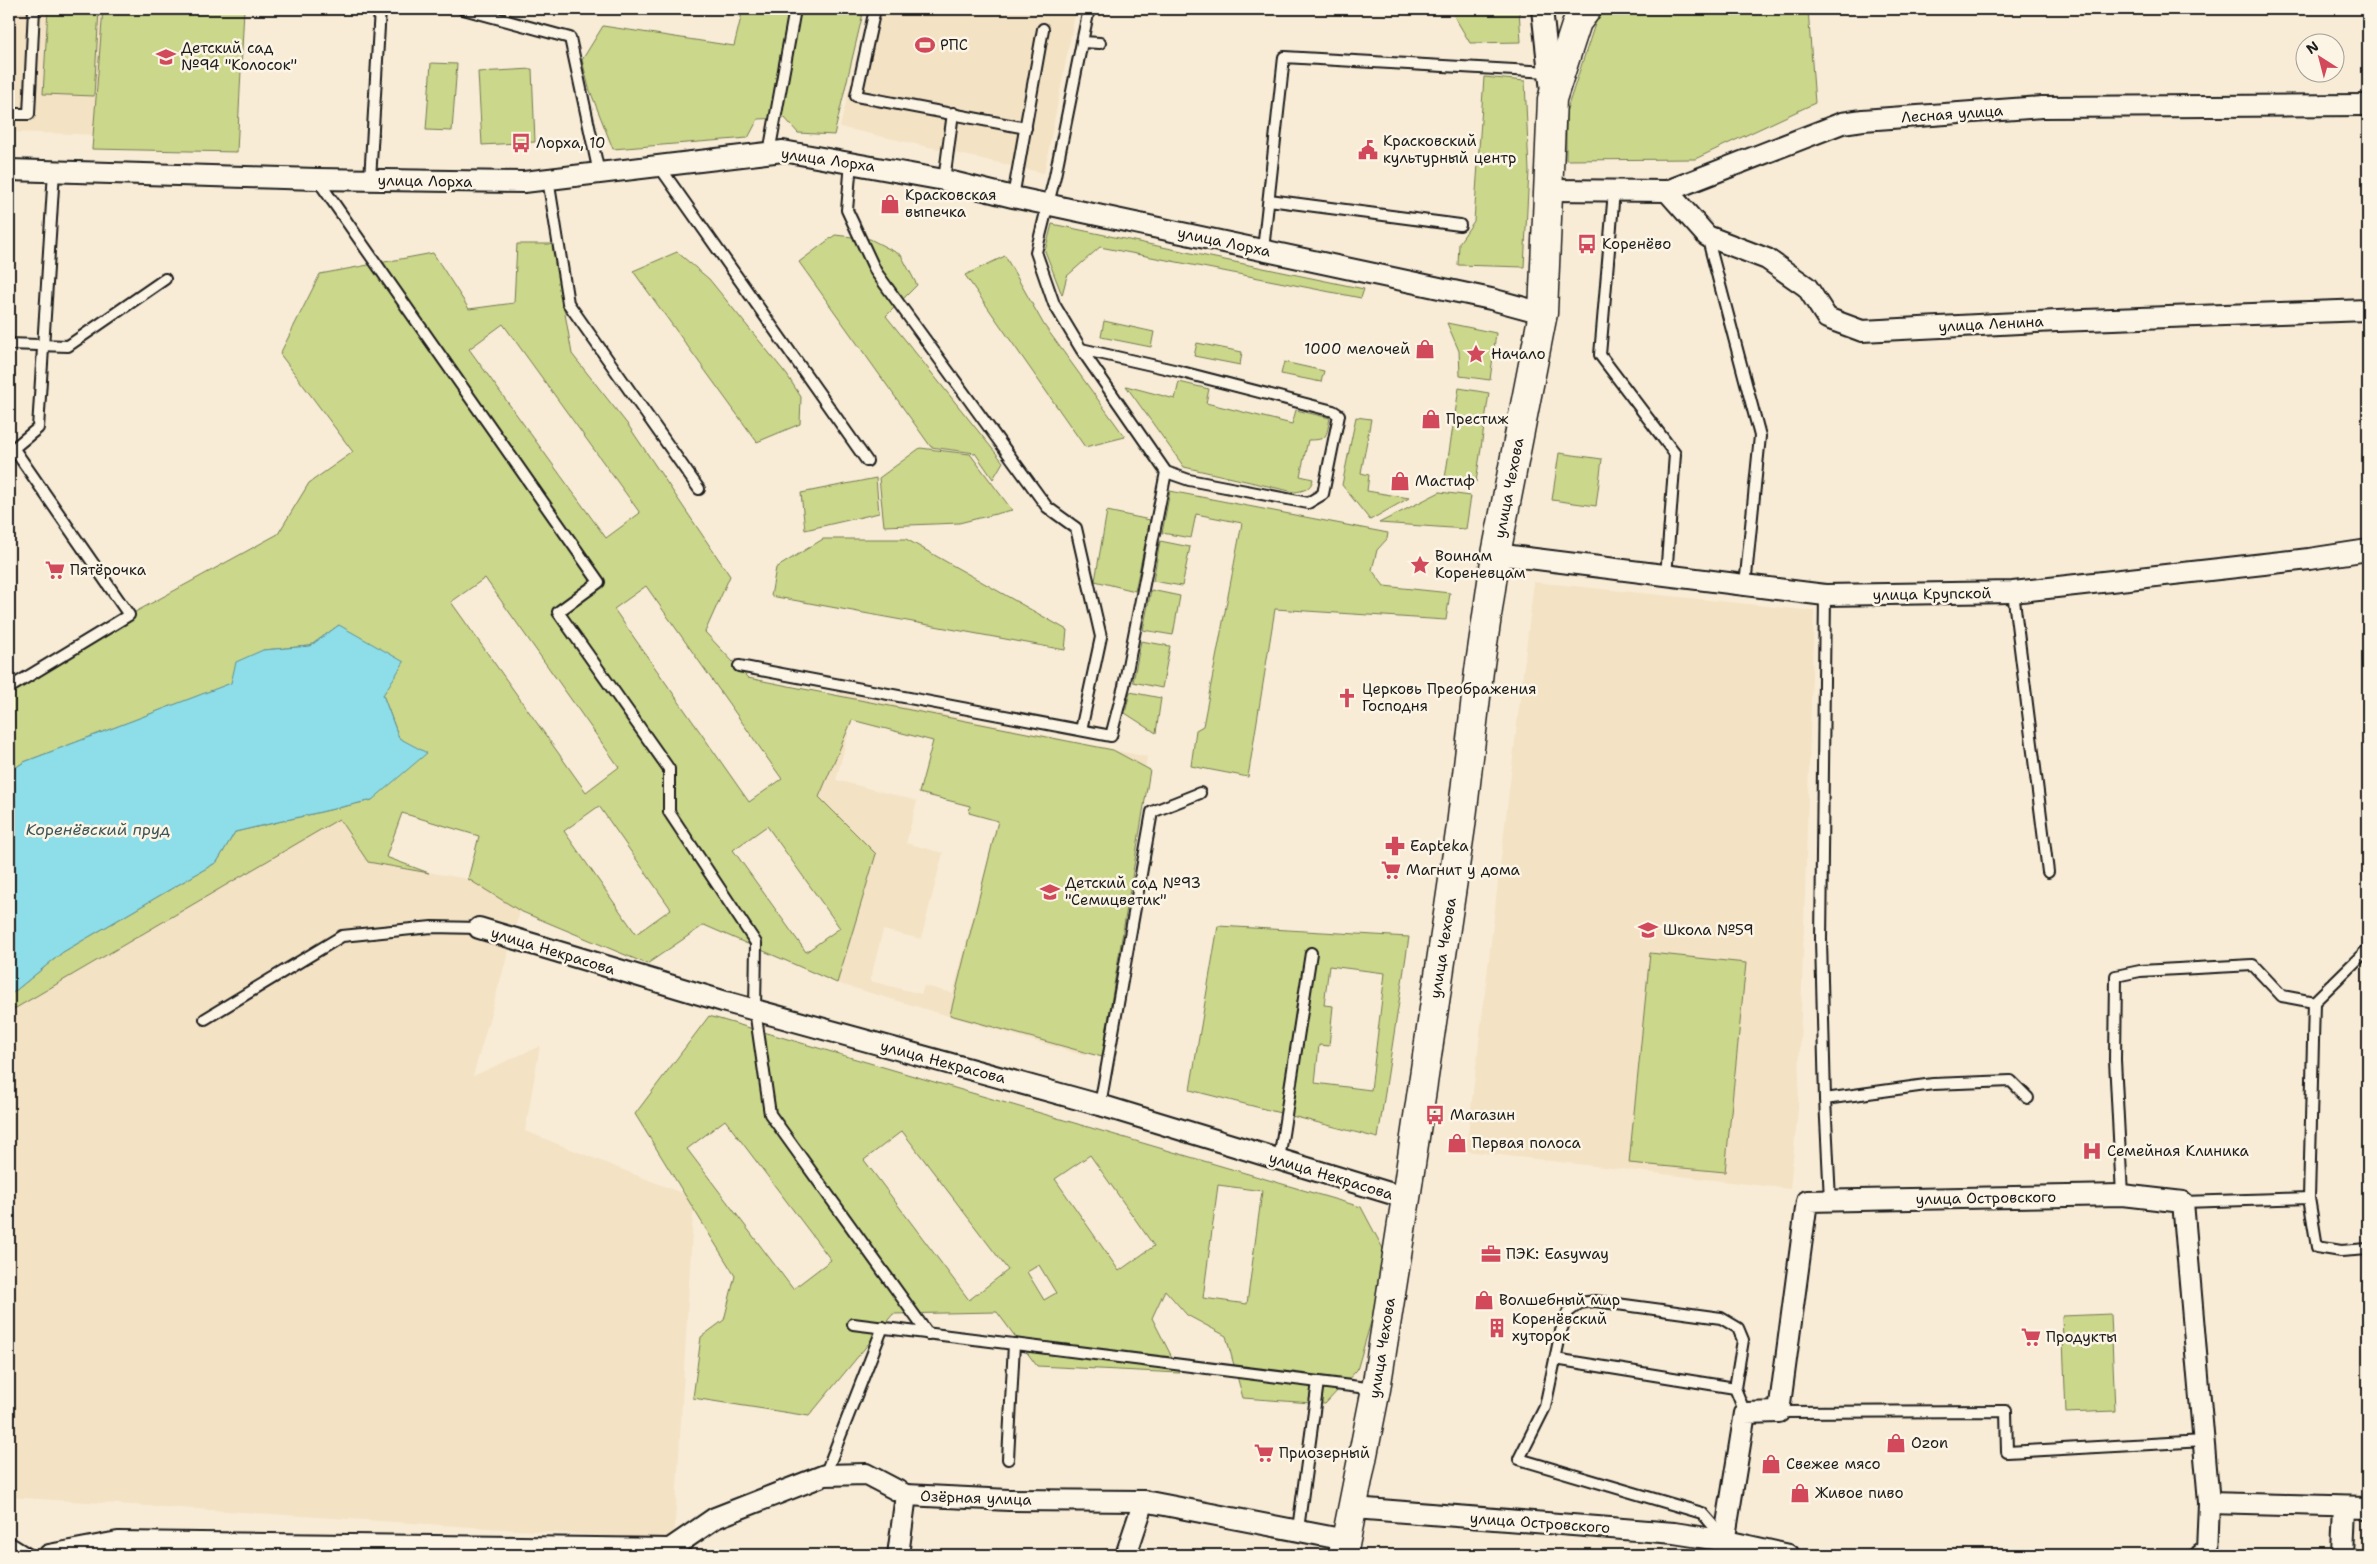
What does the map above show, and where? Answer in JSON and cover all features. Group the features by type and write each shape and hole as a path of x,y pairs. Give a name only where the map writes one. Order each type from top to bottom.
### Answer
{"main road":[{"name":"улица Чехова","path":"1345,1548 1376,1389 1406,1198 1460,835 1479,671 1496,554 1543,313 1552,99 1582,16"}],"street":[{"path":"1542,10 1546,17 1562,27 1582,16"},
{"path":"1542,10 1552,99"},
{"name":"Лесная улица","path":"1549,190 1667,191 1842,123 2042,107 2368,105"},
{"name":"улица Лорха","path":"9,170 317,179 524,182 783,152 851,162 944,180 1014,197 1491,299 1543,313"},
{"name":"улица Ленина","path":"1667,191 1707,236 1767,258 1807,287 1827,318 1862,331 2057,321 2368,310"},
{"name":"улица Крупской","path":"1496,554 1825,596 2013,592 2309,559 2368,550"},
{"name":"улица Некрасова","path":"479,928 584,961 755,1010 1100,1105 1406,1198"},
{"name":"улица Островского","path":"1779,1412 1807,1201 2122,1195 2183,1202"},
{"path":"2183,1202 2210,1503 2207,1552 2201,1555"},
{"path":"1724,1548 1744,1413 1779,1412"},
{"name":"Озёрная улица","path":"49,1555 118,1542 670,1549 715,1518 825,1475 866,1474 906,1495 1009,1500 1144,1501 1298,1529 1345,1548"},
{"path":"898,1555 906,1495"},
{"path":"1126,1555 1144,1501"},
{"path":"2210,1503 2368,1507"},
{"path":"2343,1555 2345,1507"},
{"name":"улица Островского","path":"1354,1508 1674,1533 1724,1548 1790,1555"}],"lane":[{"path":"9,114 28,114 34,9"},
{"path":"370,180 380,9"},
{"path":"463,9 570,38 599,173"},
{"path":"769,153 795,9"},
{"path":"875,9 856,96 1026,128"},
{"path":"1081,349 1212,379 1332,411 1339,415 1323,494 1308,503 1189,480 1166,472 1081,349 1054,304 1036,252 1089,9"},
{"path":"1014,197 1043,28"},
{"path":"1082,42 1100,44"},
{"path":"1263,250 1284,57 1549,72"},
{"path":"944,180 953,113"},
{"path":"851,162 847,210 876,272 1047,507 1076,528 1101,637 1081,730"},
{"path":"659,166 867,461"},
{"path":"9,688 129,615 11,450 38,428 54,171"},
{"path":"317,179 599,582 558,612 670,769 669,812 756,943 755,1010 770,1114 928,1334"},
{"path":"548,179 568,303 700,489"},
{"path":"1614,191 1600,355 1675,454 1666,577"},
{"path":"1269,200 1460,225"},
{"path":"1707,236 1760,436 1745,586"},
{"path":"9,344 68,346 165,279"},
{"path":"739,666 1111,736 1124,686 1166,472"},
{"path":"2013,592 2048,872"},
{"path":"1825,596 1821,940 1825,1099 1830,1200"},
{"path":"1100,1105 1152,812 1200,793"},
{"path":"205,1019 342,936 432,927 479,928"},
{"path":"2368,949 2314,1002 2309,1198 2317,1246 2341,1251 2368,1249"},
{"path":"1279,1160 1311,954"},
{"path":"2122,1195 2115,1060 2116,976 2140,971 2253,965 2282,996 2314,1002"},
{"path":"1825,1099 1933,1084 2011,1081 2028,1098"},
{"path":"2183,1202 2309,1198"},
{"path":"1724,1548 1702,1513 1519,1459 1545,1407 1555,1359 1568,1312 1580,1303 1595,1301 1721,1318 1738,1328 1743,1340 1735,1388 1744,1413"},
{"path":"853,1324 1376,1389"},
{"path":"825,1475 882,1327"},
{"path":"1008,1458 1014,1344"},
{"path":"1555,1359 1735,1388"},
{"path":"1298,1529 1318,1382"},
{"path":"1779,1412 2006,1411 2007,1452 2204,1441"},
{"path":"9,1542 30,1555"}],"shaded area":[{"name":"Детский сад №94 \"Колосок\"","path":"10,9 48,9 44,94 94,96 99,9 239,9 233,139 9,132"},
{"path":"869,9 1076,9 1044,173 840,127"},
{"name":"Школа №59","path":"1534,582 1814,611 1798,1108 1790,1189 1466,1151"},
{"name":"Детский сад №93 \"Семицветик\"","path":"838,692 1147,757 1137,818 1085,1056 837,983 876,854 818,797","holes":["852,720 933,741 919,793 970,806 969,813 998,821 953,993 924,986 921,994 870,981 883,930 921,939 943,853 906,843 917,801 836,780"]},
{"path":"339,819 368,862 468,879 520,911 473,1076 540,1046 525,1131 694,1198 674,1540 9,1497 9,1012"}],"green space":[{"path":"48,9 99,9 94,96 43,94"},
{"name":"Детский сад №94 \"Колосок\"","path":"103,9 244,9 237,152 92,149"},
{"path":"743,9 864,9 834,135 798,133 785,118 758,119 748,138 613,149 589,88 582,60 603,26 734,46"},
{"path":"1450,9 1519,9 1521,42 1470,43"},
{"path":"1604,9 1808,9 1815,103 1695,159 1566,160 1566,112 1596,21"},
{"path":"431,63 457,64 452,131 426,130"},
{"path":"532,69 535,142 482,145 478,72"},
{"path":"1484,77 1525,81 1529,171 1524,267 1458,265 1459,243 1474,221"},
{"path":"1052,224 1364,289 1361,298 1100,247 1067,276 1062,295 1045,251"},
{"path":"835,235 870,239 901,255 917,285 886,316 1003,462 993,479 975,453 931,447 799,262"},
{"path":"517,244 553,244 572,354 628,425 730,576 705,632 748,678 1113,750 1150,770 1102,1057 950,1015 998,821 969,813 970,806 919,793 933,741 852,720 819,797 876,854 837,983 704,925 647,964 520,911 468,879 479,836 402,813 386,857 429,873 368,862 339,819 9,1012 9,996 63,952 217,862 235,832 372,800 399,738 383,695 339,625 310,646 263,650 232,683 24,762 9,772 9,681 278,534 309,483 353,452 280,354 320,274 433,253 469,309 514,303","holes":["503,324 640,513 606,538 469,349","485,578 619,767 586,792 451,602","646,586 782,779 749,802 614,609","599,806 671,909 636,934 564,831","767,826 840,928 806,952 733,850"]},
{"path":"677,252 709,279 787,375 801,397 800,424 757,442 633,271"},
{"path":"1005,256 1044,325 1125,437 1085,447 965,275"},
{"path":"1104,321 1154,332 1151,347 1101,337"},
{"path":"1447,323 1496,333 1490,380 1460,376 1459,351"},
{"path":"1197,343 1242,352 1240,365 1194,356"},
{"path":"1284,362 1324,371 1321,382 1281,374"},
{"path":"1179,382 1209,389 1206,403 1292,424 1296,410 1330,418 1327,433 1323,438 1308,440 1300,476 1313,479 1311,485 1304,490 1294,492 1184,467 1126,386 1175,399"},
{"path":"1459,388 1489,393 1476,482 1445,478"},
{"path":"1356,417 1371,419 1361,473 1369,475 1367,491 1409,498 1370,520 1342,485"},
{"path":"920,448 970,454 1012,510 959,523 884,526 879,478"},
{"path":"1559,453 1602,459 1596,506 1552,500"},
{"path":"876,478 879,513 805,530 801,493"},
{"path":"1170,491 1388,533 1387,539 1377,550 1372,570 1384,586 1450,593 1446,620 1275,609 1248,777 1191,766 1196,730 1203,726 1242,523 1196,514 1191,538 1162,533"},
{"path":"1440,492 1471,496 1466,529 1379,523"},
{"path":"1107,511 1150,520 1135,591 1095,581"},
{"path":"823,539 906,539 1067,630 1065,650 771,596 776,568"},
{"path":"1160,541 1190,547 1182,586 1153,581"},
{"path":"1151,590 1180,596 1173,635 1143,630"},
{"path":"1141,641 1170,646 1162,688 1133,682"},
{"path":"1130,692 1161,698 1156,733 1125,713"},
{"path":"1218,926 1409,937 1378,1138 1190,1090","holes":["1329,966 1385,973 1371,1090 1315,1083 1319,1045 1329,1046 1333,1006 1324,1005"]},
{"path":"1650,953 1746,963 1725,1172 1629,1163"},
{"path":"709,1016 1361,1207 1389,1260 1357,1370 1325,1404 1243,1398 1226,1336 1187,1315 1165,1290 1152,1318 1180,1373 1037,1366 997,1312 893,1314 809,1416 693,1398 701,1337 724,1320 735,1276 635,1114","holes":["725,1120 831,1260 793,1289 687,1149","902,1131 1008,1270 969,1300 864,1160","1090,1155 1154,1246 1119,1271 1055,1179","1218,1185 1262,1191 1247,1304 1203,1298","1039,1265 1056,1293 1044,1300 1027,1272"]},
{"path":"2111,1314 2115,1411 2066,1413 2062,1316"}],"water":[{"name":"Коренёвский пруд","path":"339,625 404,662 383,695 399,738 427,753 372,800 235,832 217,862 63,952 9,996 9,772 24,762 231,683 236,662 263,650 310,646"}],"place":[{"name":"РПС","path":"925,45"},
{"name":"Детский сад №94 \"Колосок\"","path":"166,57"},
{"name":"Лорха, 10","path":"521,143"},
{"name":"Красковский культурный центр","path":"1368,150"},
{"name":"Красковская выпечка","path":"890,204"},
{"name":"Коренёво","path":"1587,244"},
{"name":"1000 мелочей","path":"1425,349"},
{"name":"Начало","path":"1476,354"},
{"name":"Престиж","path":"1431,419"},
{"name":"Мастиф","path":"1400,481"},
{"name":"Воинам Кореневцам","path":"1420,565"},
{"name":"Пятёрочка","path":"55,570"},
{"name":"Церковь Преображения Господня","path":"1347,698"},
{"name":"Eapteka","path":"1395,846"},
{"name":"Магнит у дома","path":"1391,870"},
{"name":"Детский сад №93 \"Семицветик\"","path":"1050,892"},
{"name":"Школа №59","path":"1648,930"},
{"name":"Магазин","path":"1435,1115"},
{"name":"Первая полоса","path":"1457,1143"},
{"name":"Семейная Клиника","path":"2092,1151"},
{"name":"ПЭК: Easyway","path":"1491,1254"},
{"name":"Волшебный мир","path":"1484,1300"},
{"name":"Коренёвский хуторок","path":"1497,1328"},
{"name":"Продукты","path":"2031,1337"},
{"name":"Ozon","path":"1896,1443"},
{"name":"Приозерный","path":"1264,1453"},
{"name":"Свежее мясо","path":"1771,1464"},
{"name":"Живое пиво","path":"1800,1493"}]}
